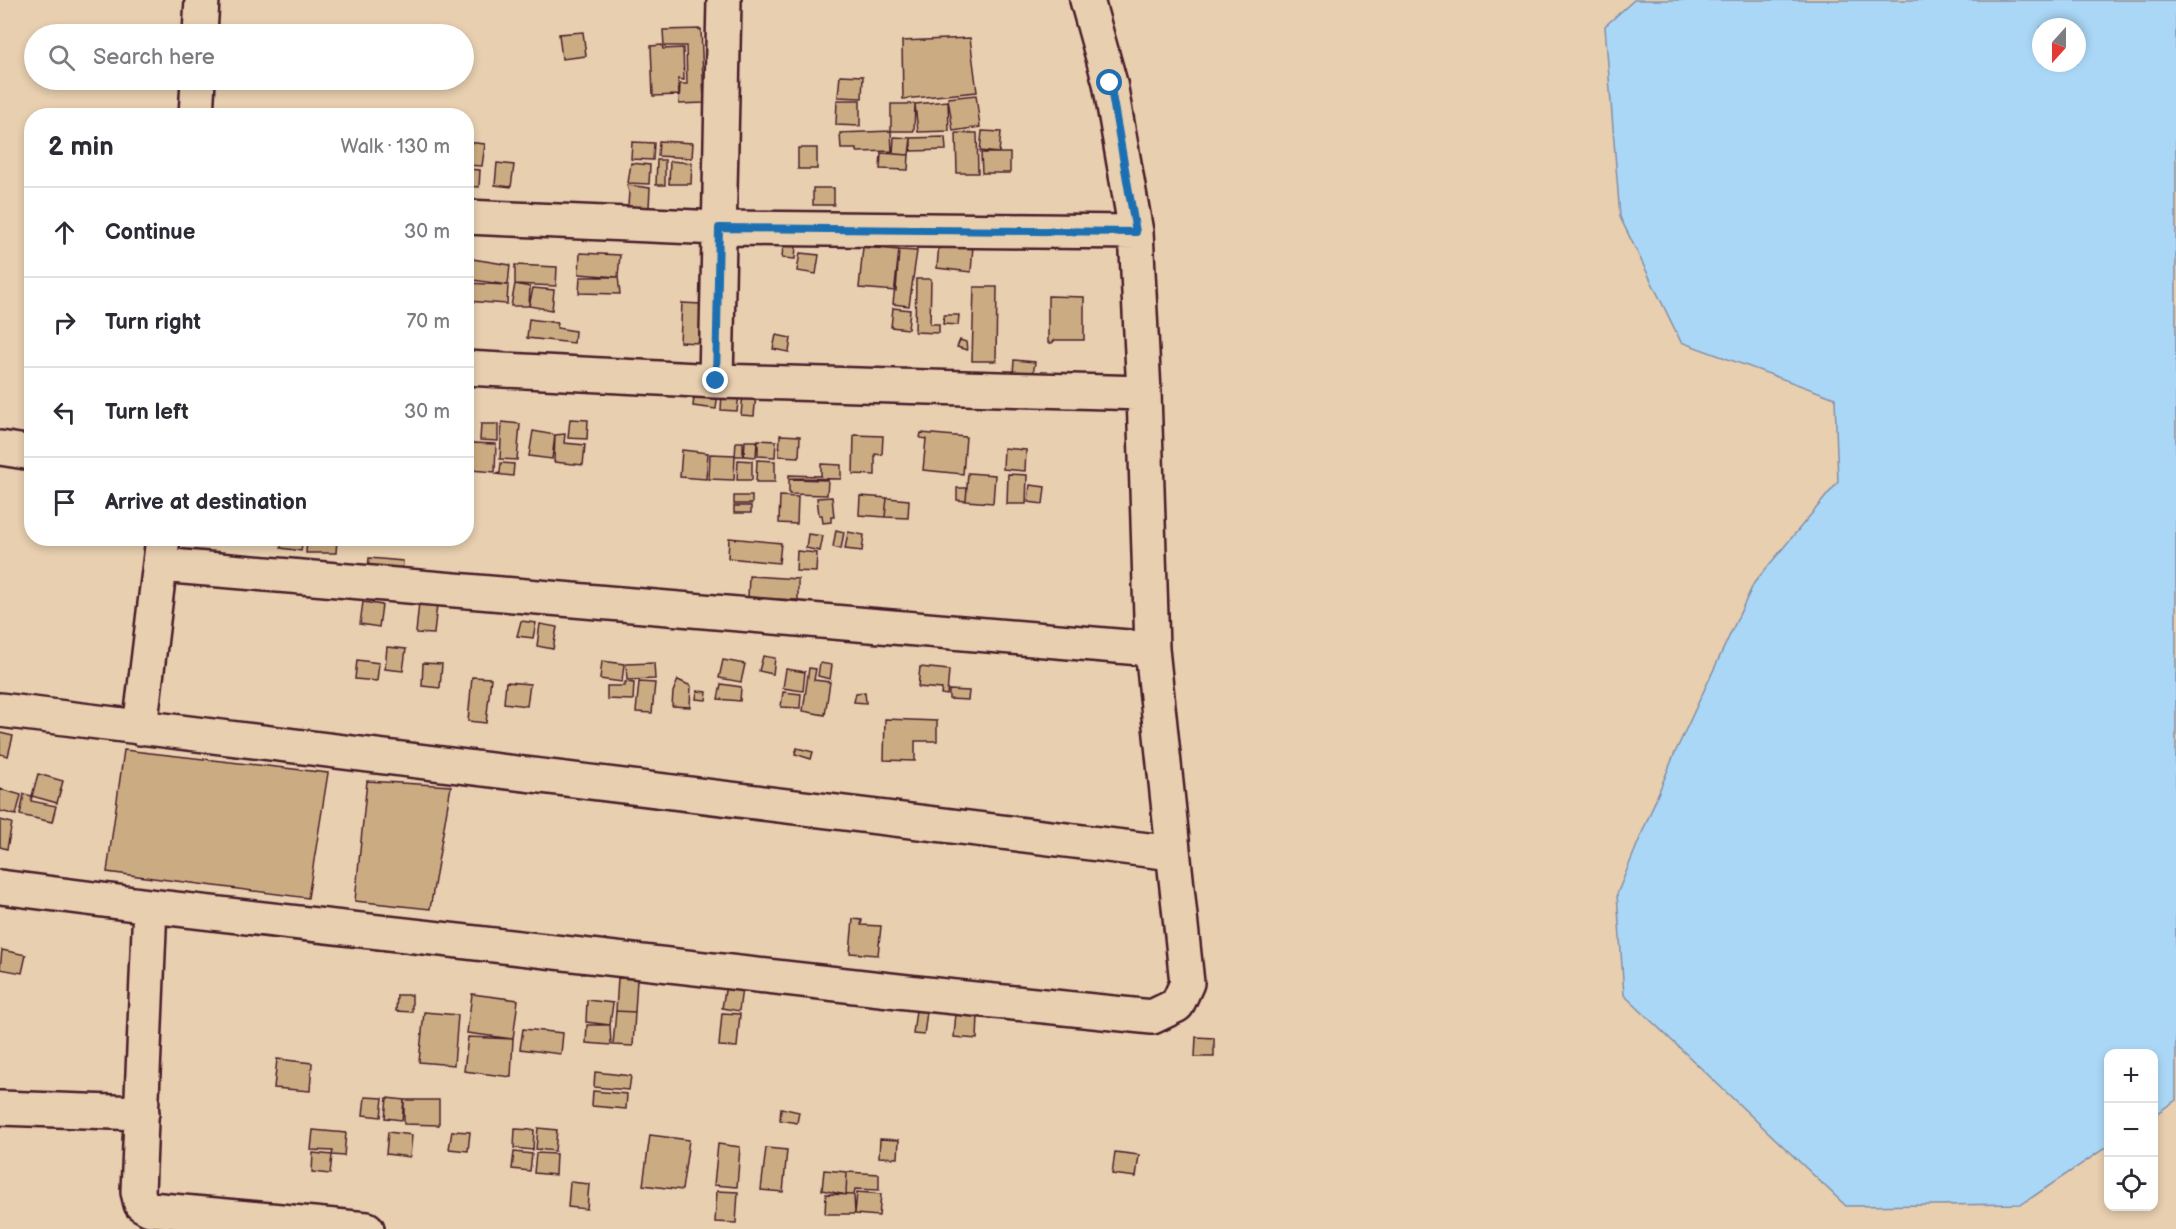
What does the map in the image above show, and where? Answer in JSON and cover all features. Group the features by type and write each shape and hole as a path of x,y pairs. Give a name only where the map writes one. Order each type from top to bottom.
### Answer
{"street":[{"path":"201,24 202,0"},
{"path":"716,381 724,0"},
{"path":"0,887 916,993 1152,1017 1177,1005 1187,983 1152,649 1144,393 1136,232 1110,83 1087,0"},
{"path":"196,108 197,90"},
{"path":"474,217 719,228 1136,232"},
{"path":"474,368 716,381 1144,393"},
{"path":"0,448 24,452"},
{"path":"140,728 161,552 1152,649"},
{"path":"0,710 1173,853"},
{"path":"150,906 138,1192 141,1204 150,1209 368,1229"},
{"path":"0,1108 142,1113"}],"water":[{"path":"1634,0 2176,0 2176,1100 2158,1112 2158,1049 2104,1049 2104,1149 2022,1204 1846,1206 1624,995 1617,894 1674,755 1754,583 1838,482 1835,398 1681,342 1620,217 1605,26"}],"building":[{"path":"701,29 704,103 679,104 680,84 687,84 686,46 664,46 663,30"},
{"path":"583,32 586,56 562,59 559,34"},
{"path":"970,38 977,92 903,99 902,41"},
{"path":"662,45 663,49 683,48 684,80 678,79 679,95 653,96 651,46"},
{"path":"840,75 863,76 862,98 838,97"},
{"path":"976,95 980,127 953,131 948,98"},
{"path":"837,100 860,100 860,126 836,125"},
{"path":"948,101 949,131 918,132 915,104"},
{"path":"891,104 915,104 914,131 891,131"},
{"path":"891,131 892,151 857,152 857,149 841,149 840,133"},
{"path":"982,131 1001,132 999,153 980,151"},
{"path":"956,133 977,133 978,173 957,173"},
{"path":"894,137 911,138 909,155 893,154"},
{"path":"945,137 946,150 911,151 911,138"},
{"path":"659,141 693,143 692,158 658,156"},
{"path":"632,142 654,143 653,160 631,159"},
{"path":"474,143 485,144 482,166 474,166"},
{"path":"798,148 817,148 817,169 798,169"},
{"path":"881,153 909,155 908,170 880,169"},
{"path":"981,153 1010,153 1010,173 982,173"},
{"path":"657,160 665,160 665,185 656,185"},
{"path":"670,161 692,163 691,184 669,184"},
{"path":"497,163 514,165 511,187 495,185"},
{"path":"631,163 650,165 649,184 628,183"},
{"path":"474,170 480,170 479,187 474,187"},
{"path":"627,185 650,188 649,208 628,206"},
{"path":"813,188 834,188 834,205 813,205"},
{"path":"939,243 973,246 971,272 937,268"},
{"path":"783,245 796,246 795,259 782,258"},
{"path":"863,247 899,250 896,291 859,288"},
{"path":"899,250 917,251 909,306 893,304"},
{"path":"580,253 620,255 618,277 579,274"},
{"path":"800,253 819,255 816,274 797,271"},
{"path":"474,259 510,265 508,285 474,280"},
{"path":"515,265 557,267 556,286 515,284"},
{"path":"580,277 618,277 620,294 579,293"},
{"path":"916,279 931,279 930,324 939,324 939,333 915,332"},
{"path":"474,283 508,285 507,304 474,302"},
{"path":"515,284 530,287 529,306 511,306"},
{"path":"974,287 997,287 996,361 972,361"},
{"path":"533,288 554,290 552,310 529,306"},
{"path":"1048,296 1084,297 1084,340 1055,340 1048,343"},
{"path":"682,303 701,304 699,343 680,342"},
{"path":"893,308 910,310 908,329 891,327"},
{"path":"944,315 959,315 958,325 943,324"},
{"path":"529,319 558,323 557,328 575,331 574,343 527,338"},
{"path":"776,335 791,338 789,352 773,349"},
{"path":"960,340 966,342 967,350 957,347"},
{"path":"1014,360 1035,362 1033,375 1013,374"},
{"path":"695,389 718,392 716,409 693,406"},
{"path":"722,393 739,394 737,411 721,410"},
{"path":"743,394 756,394 754,416 741,415"},
{"path":"570,419 588,420 587,439 568,438"},
{"path":"502,422 520,424 517,460 500,459"},
{"path":"481,424 498,424 498,441 480,440"},
{"path":"533,431 555,435 552,459 529,456"},
{"path":"921,433 966,437 963,474 923,470 926,439 920,438"},
{"path":"565,434 564,443 585,445 583,465 554,462 555,435"},
{"path":"780,435 800,436 799,457 779,456"},
{"path":"854,435 883,436 882,455 875,454 875,475 853,474"},
{"path":"758,440 776,441 775,457 758,456"},
{"path":"745,441 757,441 756,457 744,456"},
{"path":"736,442 743,442 743,456 735,456"},
{"path":"474,443 496,444 495,472 474,470"},
{"path":"1004,448 1026,450 1025,471 1003,469"},
{"path":"682,450 708,453 706,479 680,477"},
{"path":"710,454 735,455 734,480 709,479"},
{"path":"738,460 752,461 752,480 737,480"},
{"path":"757,460 775,461 775,482 756,482"},
{"path":"501,463 514,464 513,476 495,474 500,473"},
{"path":"821,464 841,465 841,479 789,478 789,475 821,476"},
{"path":"968,473 995,475 993,503 966,501"},
{"path":"1008,474 1027,475 1026,504 1007,504"},
{"path":"789,479 828,480 827,495 789,494"},
{"path":"1030,485 1045,487 1043,504 1028,502"},
{"path":"957,488 967,488 966,501 957,500"},
{"path":"734,496 752,496 752,504 734,504"},
{"path":"780,496 798,497 797,524 779,523"},
{"path":"860,496 887,498 885,517 859,515"},
{"path":"832,497 834,517 831,517 831,522 823,523 822,515 819,515 817,498"},
{"path":"887,498 909,500 908,518 885,517"},
{"path":"734,506 751,506 751,513 734,513"},
{"path":"836,530 844,532 841,549 833,547"},
{"path":"848,532 864,535 862,551 845,549"},
{"path":"808,534 823,536 820,551 806,548"},
{"path":"729,538 781,543 779,563 728,558"},
{"path":"281,546 302,546 301,551 281,548"},
{"path":"306,546 336,546 336,553 306,553"},
{"path":"797,551 817,553 816,572 796,571"},
{"path":"369,558 403,561 402,573 368,569"},
{"path":"749,576 798,579 798,600 748,598"},
{"path":"363,602 382,605 379,627 360,624"},
{"path":"419,602 437,604 434,634 416,633"},
{"path":"521,621 536,623 533,638 517,636"},
{"path":"540,624 557,627 553,649 537,646"},
{"path":"387,647 406,649 403,671 385,669"},
{"path":"763,656 775,658 773,674 759,671"},
{"path":"357,660 379,663 377,681 355,679"},
{"path":"723,660 745,664 741,682 719,678"},
{"path":"602,661 624,664 622,682 600,679"},
{"path":"423,663 442,664 440,688 422,686"},
{"path":"654,663 655,679 627,680 626,664"},
{"path":"820,663 832,665 830,679 818,676"},
{"path":"920,667 949,670 947,695 941,694 942,689 918,687"},
{"path":"809,668 816,669 814,680 830,682 825,715 803,711"},
{"path":"786,669 805,672 803,691 783,688"},
{"path":"472,677 491,678 486,723 468,721"},
{"path":"678,680 691,686 690,707 672,706 673,692"},
{"path":"506,682 530,684 527,706 504,703"},
{"path":"625,682 634,683 633,700 607,699 607,686 625,686"},
{"path":"639,682 655,683 652,713 636,712"},
{"path":"721,684 741,687 740,701 718,699"},
{"path":"949,690 969,691 968,700 949,699"},
{"path":"697,691 707,692 706,700 696,699"},
{"path":"783,692 801,694 800,708 781,707"},
{"path":"865,692 866,703 854,702 856,693"},
{"path":"885,719 937,721 937,741 915,741 915,761 884,760"},
{"path":"0,733 13,736 8,756 0,754"},
{"path":"797,748 813,752 811,759 795,754"},
{"path":"124,750 328,773 308,898 107,872"},
{"path":"38,774 63,781 57,803 32,796"},
{"path":"367,781 451,786 430,909 355,901"},
{"path":"0,789 21,795 16,815 0,811"},
{"path":"24,794 32,796 31,801 56,806 52,822 20,815"},
{"path":"0,820 12,823 7,849 0,847"},
{"path":"853,919 862,920 861,925 881,926 878,955 850,953"},
{"path":"2,950 26,955 22,973 0,969"},
{"path":"618,978 637,979 635,1012 616,1011"},
{"path":"726,985 742,988 739,1011 722,1008"},
{"path":"472,994 518,1000 513,1039 467,1033"},
{"path":"397,995 412,995 412,1012 396,1011"},
{"path":"587,1000 613,1003 610,1025 586,1022"},
{"path":"916,1010 927,1011 924,1035 913,1034"},
{"path":"616,1011 635,1012 633,1046 613,1045"},
{"path":"424,1012 458,1015 454,1065 419,1062"},
{"path":"956,1012 978,1014 977,1039 954,1037"},
{"path":"722,1013 740,1014 737,1047 719,1046"},
{"path":"587,1025 610,1025 611,1045 586,1043"},
{"path":"523,1029 563,1033 561,1054 520,1049"},
{"path":"468,1037 513,1039 511,1077 464,1071"},
{"path":"1196,1037 1214,1038 1214,1057 1195,1057"},
{"path":"277,1059 312,1063 310,1091 274,1088"},
{"path":"595,1072 631,1076 629,1090 594,1087"},
{"path":"593,1091 627,1094 626,1109 592,1106"},
{"path":"365,1097 383,1098 381,1117 363,1115"},
{"path":"387,1098 404,1100 402,1120 385,1118"},
{"path":"404,1100 439,1100 439,1125 404,1124"},
{"path":"781,1108 799,1112 797,1123 780,1120"},
{"path":"538,1128 557,1130 555,1151 536,1149"},
{"path":"515,1129 534,1130 533,1150 514,1148"},
{"path":"313,1130 346,1133 344,1156 332,1155 333,1151 311,1150"},
{"path":"452,1131 470,1132 468,1151 449,1149"},
{"path":"388,1132 412,1135 410,1157 386,1154"},
{"path":"650,1135 689,1140 682,1190 643,1185"},
{"path":"880,1139 899,1140 898,1158 879,1157"},
{"path":"718,1144 740,1147 737,1187 714,1185"},
{"path":"766,1148 787,1150 783,1192 761,1190"},
{"path":"514,1152 532,1154 530,1171 512,1169"},
{"path":"1115,1152 1139,1155 1136,1177 1112,1174"},
{"path":"313,1153 332,1155 330,1174 312,1172"},
{"path":"536,1153 556,1154 555,1175 534,1173"},
{"path":"824,1170 847,1172 846,1195 822,1190"},
{"path":"847,1172 879,1174 879,1190 855,1189 854,1195 846,1195"},
{"path":"570,1182 589,1184 587,1209 568,1207"},
{"path":"717,1191 738,1192 736,1223 715,1222"},
{"path":"857,1192 881,1194 879,1216 855,1214"},
{"path":"826,1194 854,1195 855,1214 825,1214"}],"route":[{"path":"716,381 719,228 1136,232 1110,83"}]}
